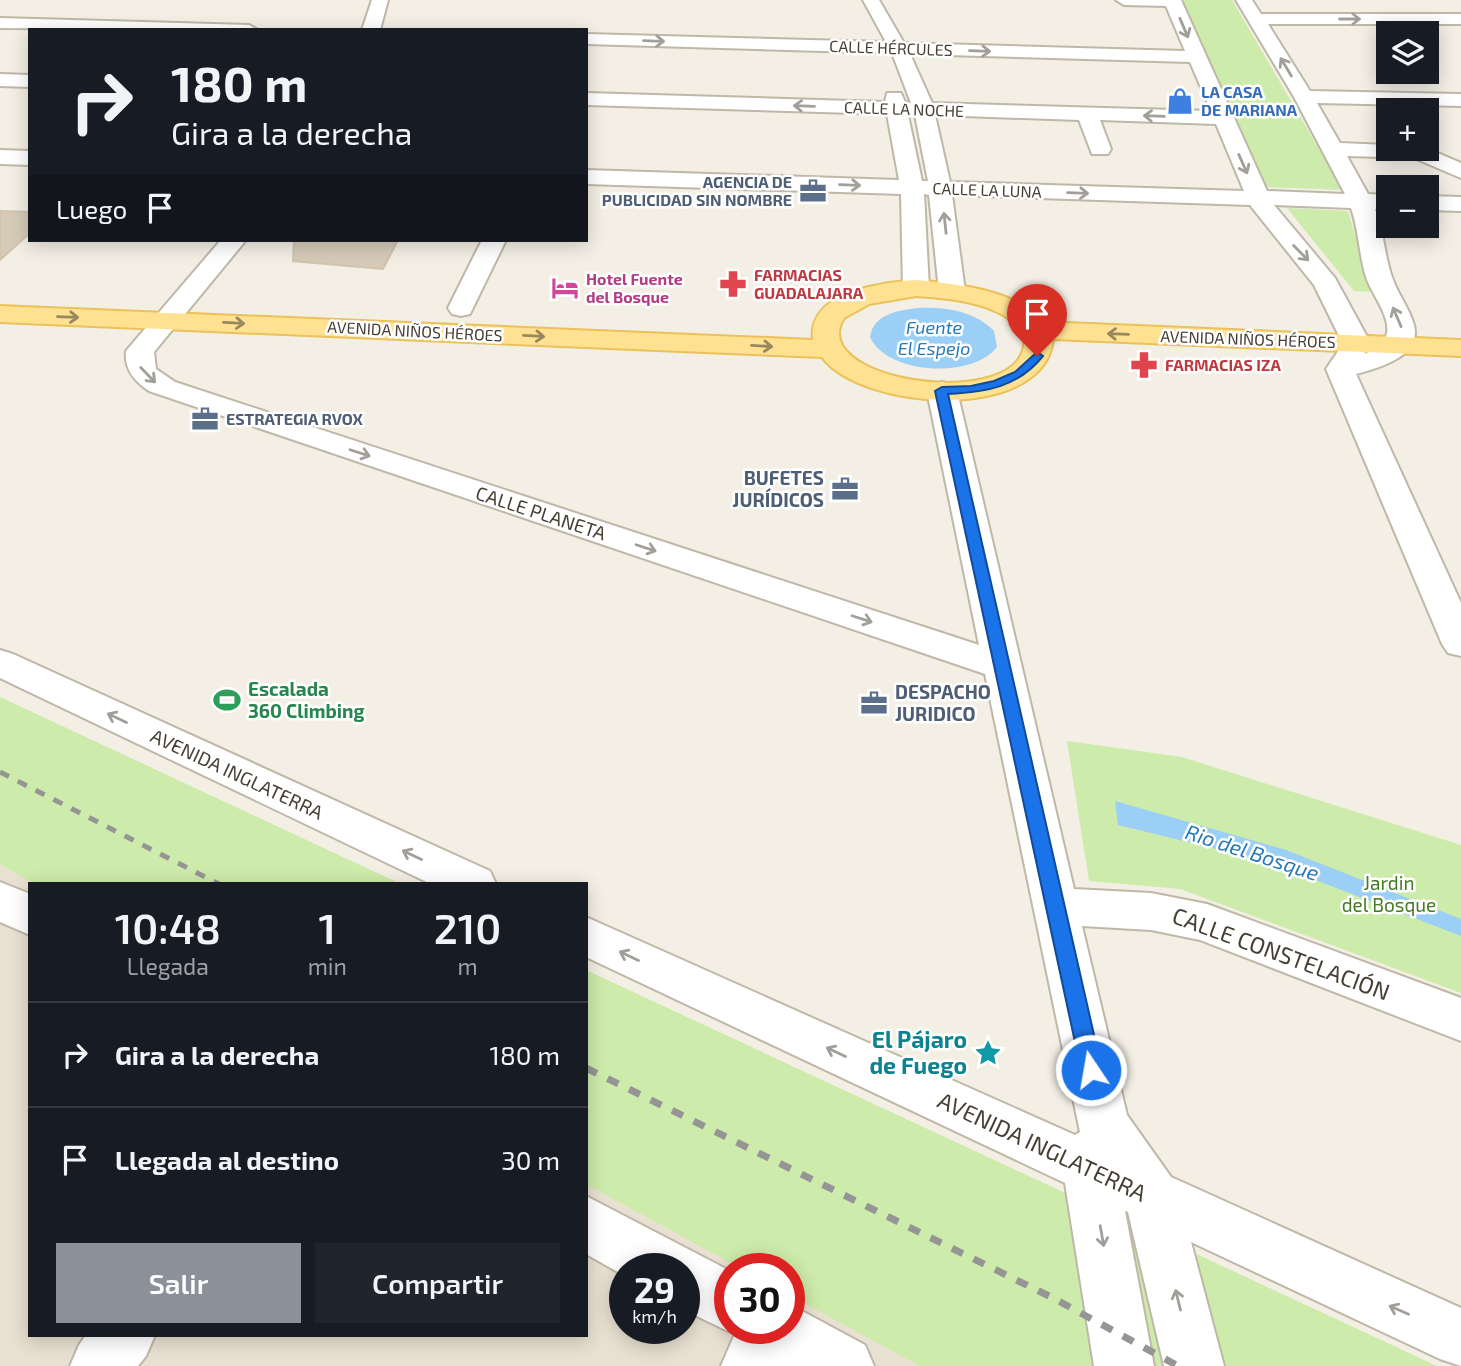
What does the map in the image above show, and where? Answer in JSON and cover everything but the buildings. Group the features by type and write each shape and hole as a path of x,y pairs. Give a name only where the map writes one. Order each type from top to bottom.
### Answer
{"main road":[{"path":"916,288 952,290 984,298 1011,309 1036,343 1019,374 998,383 971,389 942,391 884,383 842,362 829,337 843,307 863,297 916,288"},
{"name":"AVENIDA NIÑOS HÉROES","path":"0,314 170,304 213,298"},
{"name":"AVENIDA NIÑOS HÉROES","path":"170,304 829,337"},
{"name":"AVENIDA NIÑOS HÉROES","path":"392,305 829,337"},
{"name":"AVENIDA NIÑOS HÉROES","path":"1036,343 1349,356 1461,374"},
{"name":"AVENIDA NIÑOS HÉROES","path":"1349,356 1397,346 1461,348"}],"street":[{"path":"372,28 380,0"},
{"path":"849,0 876,48 898,108 912,188 916,288"},
{"path":"871,0 899,48 924,109 941,188 952,290"},
{"path":"1124,0 1173,1 1264,210 1284,237 1326,283 1349,356 1461,644"},
{"path":"1251,9 1461,19"},
{"path":"1251,9 1309,105 1361,202 1369,224 1379,277 1401,324 1397,346"},
{"path":"0,23 178,28"},
{"name":"CALLE HÉRCULES","path":"588,39 1196,57"},
{"path":"0,80 28,81"},
{"path":"1309,105 1368,115 1354,98 1461,100"},
{"name":"CALLE LA NOCHE","path":"588,99 1223,118"},
{"path":"1087,114 1100,149"},
{"path":"1331,149 1418,152 1461,171"},
{"path":"0,157 28,158"},
{"name":"CALLE LA LUNA","path":"588,177 1376,202"},
{"path":"1439,203 1461,204"},
{"path":"170,304 232,242"},
{"path":"461,308 493,242"},
{"name":"CALLE PLANETA","path":"170,304 140,351 138,363 142,372 164,388 1002,666"},
{"path":"942,391 1056,907 1097,1147 1124,1366"},
{"name":"AVENIDA INGLATERRA","path":"0,663 470,882"},
{"path":"0,900 28,915"},
{"name":"CALLE CONSTELACIÓN","path":"1056,907 1148,909 1177,914 1461,1020"},
{"name":"AVENIDA INGLATERRA","path":"588,937 1097,1147"},
{"path":"1097,1147 1152,1197 1195,1366"},
{"name":"AVENIDA INGLATERRA","path":"1152,1197 1461,1338"},
{"path":"588,1224 639,1253"},
{"path":"100,1366 123,1337"},
{"path":"751,1366 761,1344"},
{"path":"804,1344 844,1366"}],"shaded area":[{"path":"0,777 210,882 28,882 28,1337 588,1337 588,1070 1176,1366 0,1366"}],"green space":[{"path":"1181,0 1232,0 1343,190 1266,187"},
{"path":"1287,208 1348,211 1372,292 1354,291"},
{"path":"0,697 397,882 32,882 0,864"},
{"name":"Jardin del Bosque","path":"1067,741 1182,757 1461,845 1461,993 1180,889 1089,881"},
{"path":"588,971 1437,1366 920,1366 805,1304 805,1253 714,1254 588,1185"}],"water":[{"name":"Fuente El Espejo","path":"939,308 978,319 994,331 997,347 985,357 951,368 911,365 879,350 870,337 876,323 895,312"},
{"name":"Rio del Bosque","path":"1115,801 1286,850 1461,919 1461,936 1266,861 1118,825"}],"railway":[{"path":"0,772 215,882"},
{"path":"588,1069 1055,1299 1178,1366"}],"place":[{"name":"LA CASA DE MARIANA","path":"1180,101"},
{"name":"AGENCIA DE PUBLICIDAD SIN NOMBRE","path":"813,191"},
{"name":"FARMACIAS GUADALAJARA","path":"733,284"},
{"name":"Hotel Fuente del Bosque","path":"565,288"},
{"name":"FARMACIAS IZA","path":"1144,365"},
{"name":"ESTRATEGIA RVOX","path":"205,419"},
{"name":"BUFETES JURÍDICOS","path":"845,489"},
{"name":"Escalada 360 Climbing","path":"227,700"},
{"name":"DESPACHO JURIDICO","path":"874,703"},
{"name":"El Pájaro de Fuego","path":"988,1053"}],"route":[{"path":"1037,356 1019,374 998,383 971,389 942,391 1091,1070"}]}
